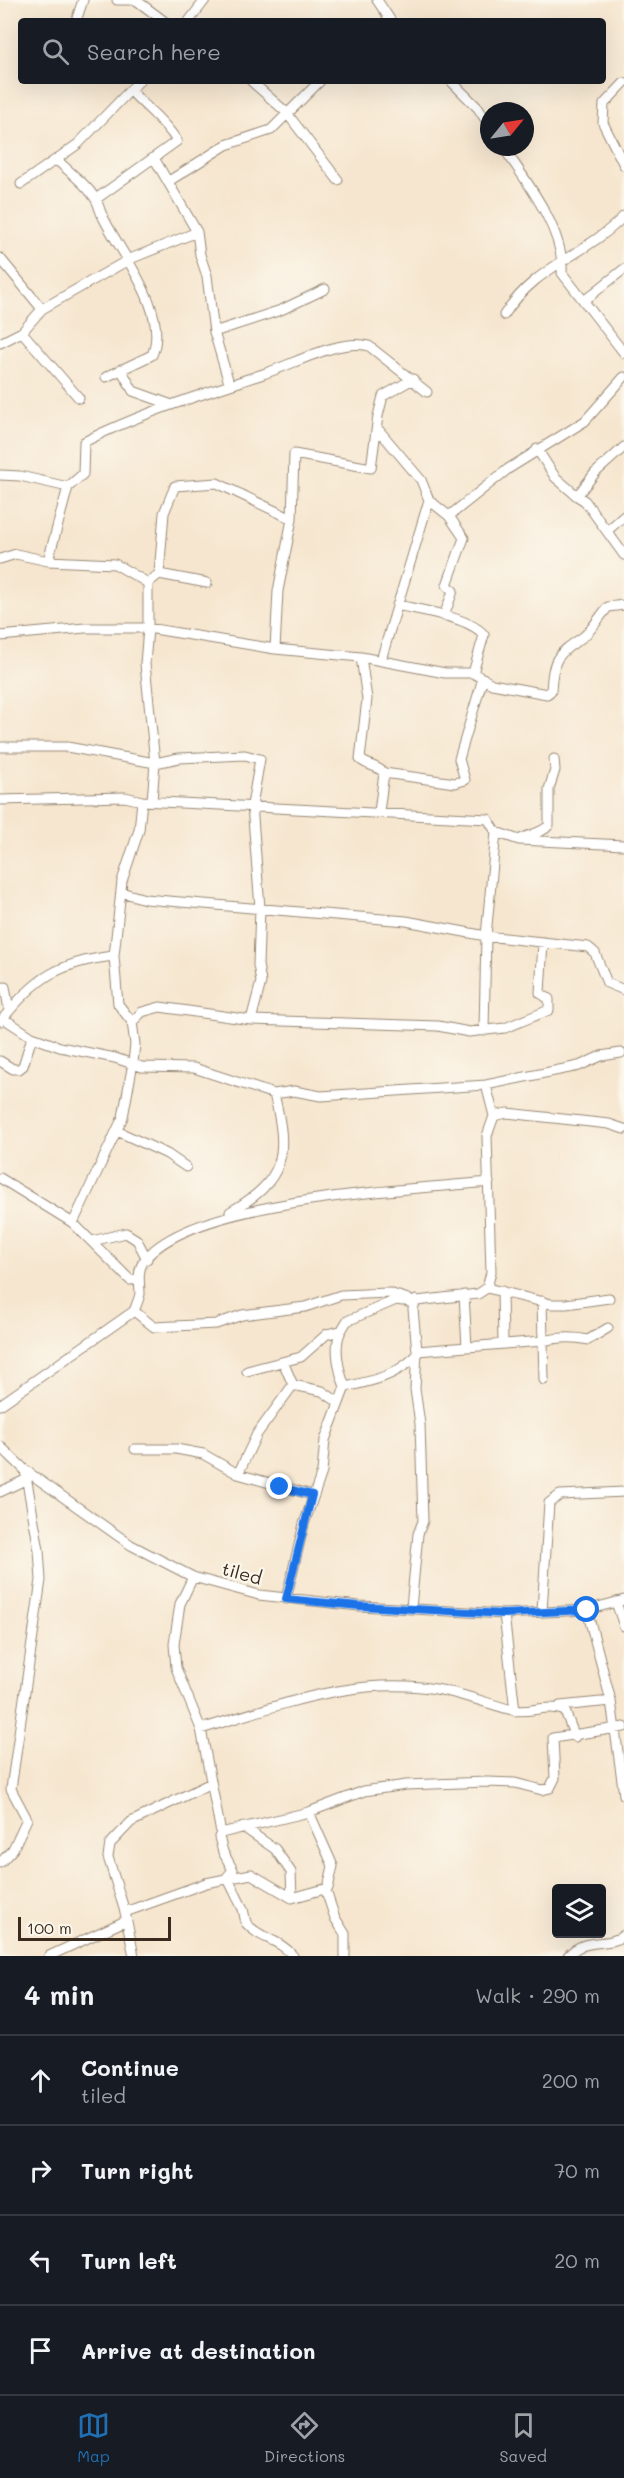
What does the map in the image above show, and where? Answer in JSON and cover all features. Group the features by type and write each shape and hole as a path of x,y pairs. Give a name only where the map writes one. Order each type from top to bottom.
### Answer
{"street":[{"path":"77,18 83,0"},
{"path":"117,0 136,0 160,18"},
{"path":"191,18 205,0"},
{"path":"377,0 389,18"},
{"path":"624,83 604,104 603,115 603,123 624,165"},
{"path":"21,184 57,160 137,84"},
{"path":"257,84 286,112 338,180"},
{"path":"169,181 226,145 271,130 286,112 317,84"},
{"path":"454,84 480,114"},
{"path":"460,89 465,84"},
{"path":"96,199 177,141 159,116 143,105 131,91"},
{"path":"509,156 546,212 563,260 562,273 624,353"},
{"path":"154,158 197,232 200,255 207,276 214,332 229,383"},
{"path":"57,160 96,199 103,218 130,260 157,326 156,346 152,356 106,377"},
{"path":"504,315 526,285 608,233 624,216"},
{"path":"0,343 22,332 42,309 130,260 197,232"},
{"path":"0,258 42,309"},
{"path":"585,300 624,269"},
{"path":"214,332 280,310 325,289"},
{"path":"22,332 79,398"},
{"path":"48,561 68,487 83,474 84,442 229,383 263,374 324,351 360,344 369,346 427,392"},
{"path":"121,369 133,391 172,405"},
{"path":"449,516 476,493 537,449 585,422 624,377"},
{"path":"275,649 278,591 292,519 294,454 371,468 383,396 413,380"},
{"path":"377,428 421,480 429,500 449,516 464,538 447,585 453,591 444,616"},
{"path":"577,496 595,473 624,447"},
{"path":"537,449 555,477 585,501 624,555"},
{"path":"0,475 20,476 68,487"},
{"path":"159,574 164,513 175,486 217,483 292,519"},
{"path":"381,660 429,500"},
{"path":"607,531 624,516"},
{"path":"0,559 16,554 48,561 115,564 147,583"},
{"path":"147,583 159,574 207,583"},
{"path":"73,1223 123,1117 133,1063 135,1044 132,1022 118,1004 114,956 122,881 139,830 155,763 145,664 148,628 147,583"},
{"path":"397,604 444,616 480,630 484,635 473,673"},
{"path":"0,636 85,628 148,628 275,649 381,660 445,673 473,673 501,686 550,693 551,672 562,652 575,639 582,637 608,607 624,605"},
{"path":"361,657 367,699 360,759 363,763 378,767 384,773 455,783 465,780 459,759 483,678"},
{"path":"0,747 67,747 155,763 179,758 257,756 260,759 252,805 261,908 258,965 261,982 251,1020"},
{"path":"519,840 529,834 544,830 549,825 549,789 555,770 554,759"},
{"path":"379,812 384,773"},
{"path":"0,800 125,797 147,801 488,819 496,832 486,936 484,1031"},
{"path":"496,832 519,840 624,845"},
{"path":"121,892 145,899 406,921 486,936 588,947 595,953 607,983 624,990"},
{"path":"132,1022 139,1014 160,1007 251,1020 364,1022 484,1031 505,1028 549,1010 549,999 540,993 543,942"},
{"path":"4,1017 19,997 33,985 80,960 114,956"},
{"path":"3,986 19,997"},
{"path":"3,986 4,1017"},
{"path":"118,1004 139,1014"},
{"path":"4,1017 32,1037 60,1047 160,1070 194,1068 274,1094 294,1091 321,1096 486,1084 579,1066 602,1056 621,1053"},
{"path":"0,1061 13,1069 20,1069 32,1037"},
{"path":"286,1599 312,1495 322,1472 325,1440 345,1388 340,1373 336,1340 347,1321 396,1300 412,1301 478,1294 487,1288 491,1272 487,1136 494,1116 486,1084"},
{"path":"0,1405 134,1311 140,1295 139,1279 142,1263 188,1229 223,1216 257,1196 268,1184 280,1163 282,1137 274,1094"},
{"path":"494,1116 518,1114 609,1124 624,1129"},
{"path":"117,1131 167,1154 186,1167"},
{"path":"0,1178 73,1223 130,1280 139,1279"},
{"path":"223,1216 307,1201 489,1182"},
{"path":"92,1241 126,1233 137,1240 147,1259"},
{"path":"487,1288 566,1304 609,1298"},
{"path":"502,1291 503,1344"},
{"path":"134,1311 154,1327 216,1324 242,1315 305,1307 341,1295 389,1293 412,1301"},
{"path":"464,1295 466,1347"},
{"path":"411,1608 418,1534 423,1521 420,1424 415,1389 416,1354 412,1301"},
{"path":"543,1301 544,1380"},
{"path":"345,1388 389,1376 402,1369 416,1354 574,1336 588,1340 608,1328"},
{"path":"247,1371 284,1364 301,1357 327,1334 341,1331"},
{"path":"284,1364 293,1385"},
{"path":"293,1385 321,1391 338,1402"},
{"path":"238,1474 257,1434 293,1385"},
{"name":"tiled","path":"0,1446 26,1474 131,1545 193,1577 259,1595 286,1599 504,1614 587,1610 620,1601"},
{"path":"135,1449 191,1451 203,1454 238,1474 312,1495"},
{"path":"0,1492 26,1474 39,1550 41,1580 11,1789 27,1819 13,1849 0,1863"},
{"path":"542,1611 549,1503 560,1495 624,1492"},
{"path":"193,1577 180,1604 174,1644 176,1668 201,1729 221,1833 219,1837 223,1852 233,1870 227,1877"},
{"path":"620,1601 624,1626"},
{"path":"587,1610 619,1728 624,1795"},
{"path":"504,1614 515,1711"},
{"path":"201,1729 326,1691 380,1685 444,1691 515,1711 611,1701"},
{"path":"548,1706 565,1711 575,1737"},
{"path":"221,1833 309,1812 364,1791 406,1785 487,1782 516,1784 542,1790 550,1788 555,1778 553,1738 575,1737 619,1728"},
{"path":"134,1956 108,1857 110,1844 131,1822 211,1783"},
{"path":"309,1812 333,1866 326,1891 335,1918 345,1934 345,1956"},
{"path":"243,1827 275,1849 291,1872 292,1898"},
{"path":"0,1852 13,1849"},
{"path":"49,1956 125,1916 227,1877 251,1874 292,1898 326,1891"},
{"path":"227,1877 243,1910 246,1923 270,1940 280,1942 293,1956"},
{"path":"568,1956 573,1950 586,1944 619,1939 624,1935"}],"route":[{"path":"280,1487 312,1495 286,1599 359,1606 504,1614 587,1610"}]}
